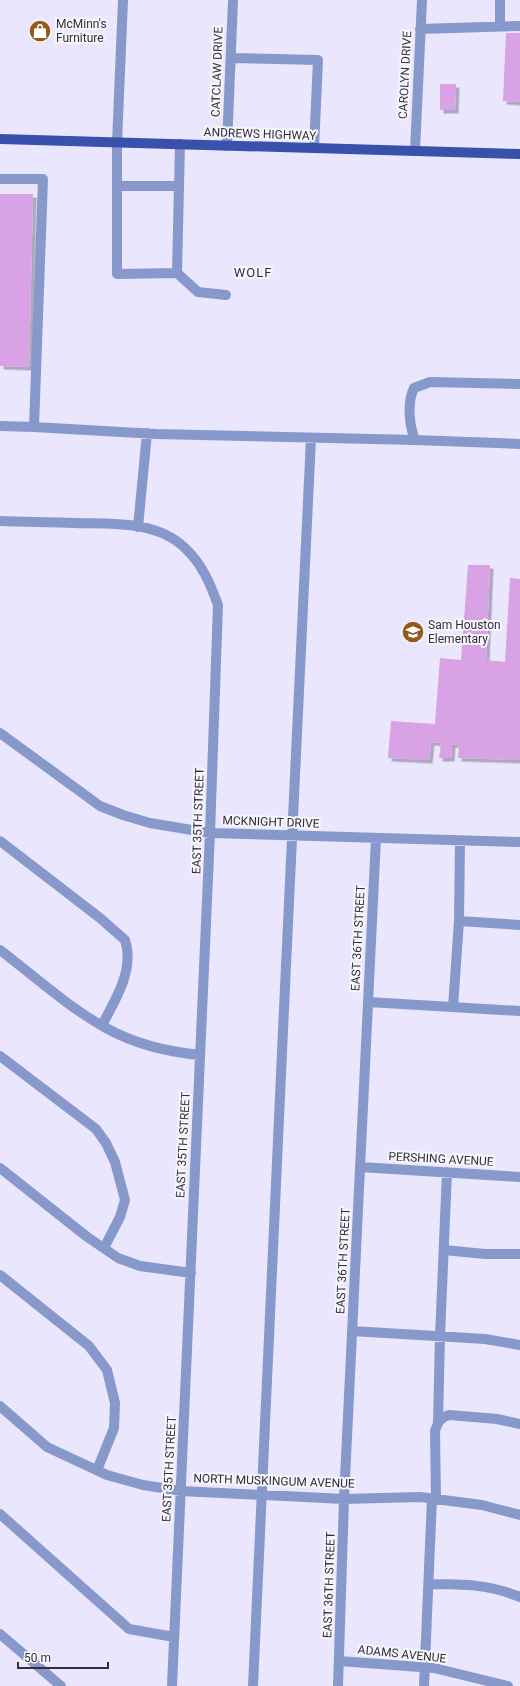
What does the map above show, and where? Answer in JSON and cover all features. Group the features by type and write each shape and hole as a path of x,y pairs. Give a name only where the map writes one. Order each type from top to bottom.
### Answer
{"main road":[{"name":"ANDREWS HIGHWAY","path":"0,139 520,154"}],"street":[{"path":"123,0 117,143 117,274 176,273 198,292 226,294"},
{"name":"CATCLAW DRIVE","path":"227,146 233,0"},
{"name":"CAROLYN DRIVE","path":"415,151 422,0"},
{"path":"500,0 500,26"},
{"path":"420,29 520,26"},
{"path":"231,58 318,60 314,148"},
{"path":"176,273 180,144"},
{"path":"0,179 43,179 34,427"},
{"path":"117,186 179,186"},
{"path":"415,440 411,430 411,395 414,388 430,382 520,384"},
{"path":"0,426 147,433 520,444"},
{"path":"0,521 138,527 147,433"},
{"path":"253,1686 261,1495 294,835 311,438"},
{"name":"EAST 35TH STREET","path":"138,527 160,532 184,547 198,562 208,579 218,605 210,833 172,1686"},
{"name":"MCKNIGHT DRIVE","path":"0,733 100,806 150,823 210,833 520,842"},
{"name":"EAST 36TH STREET","path":"338,1686 344,1499 376,838"},
{"path":"0,841 100,918 126,940 128,954 123,982 118,996 102,1025"},
{"path":"453,1007 459,922 460,841"},
{"path":"459,922 520,925"},
{"path":"0,950 74,1008 102,1025 142,1044 180,1053 200,1055"},
{"path":"368,1002 520,1011"},
{"path":"0,1056 96,1129 106,1143 115,1162 125,1200 120,1217 104,1248"},
{"name":"PERSHING AVENUE","path":"360,1167 520,1177"},
{"path":"0,1168 86,1236 118,1258 140,1266 191,1274"},
{"path":"424,1686 434,1499 435,1431 438,1423 447,1172"},
{"path":"444,1250 485,1254 520,1254"},
{"path":"0,1275 89,1346 107,1370 115,1403 114,1428 97,1470"},
{"path":"352,1331 485,1339 520,1346"},
{"name":"NORTH MUSKINGUM AVENUE","path":"0,1406 47,1447 97,1470 143,1485 181,1491 344,1499 384,1497 434,1499 482,1505 520,1515"},
{"path":"438,1423 443,1417 449,1415 497,1419 520,1424"},
{"path":"0,1514 129,1629 174,1637"},
{"path":"429,1584 475,1584 502,1590 520,1597"},
{"path":"0,1634 61,1686"},
{"name":"ADAMS AVENUE","path":"339,1661 434,1668 508,1686"}],"building":[{"path":"506,33 520,33 520,102 503,101"},
{"path":"440,84 456,84 455,110 440,110"},
{"path":"0,194 33,194 29,367 0,366"},
{"path":"468,565 490,565 486,660 505,662 510,578 520,579 520,760 458,758 459,745 452,744 451,758 439,758 441,743 431,742 429,760 388,758 391,721 435,724 440,658 461,660"}],"place":[{"name":"McMinn's Furniture","path":"40,31"},
{"name":"Sam Houston Elementary","path":"413,632"}],"district":[{"name":"WOLF","path":"253,272"}]}
